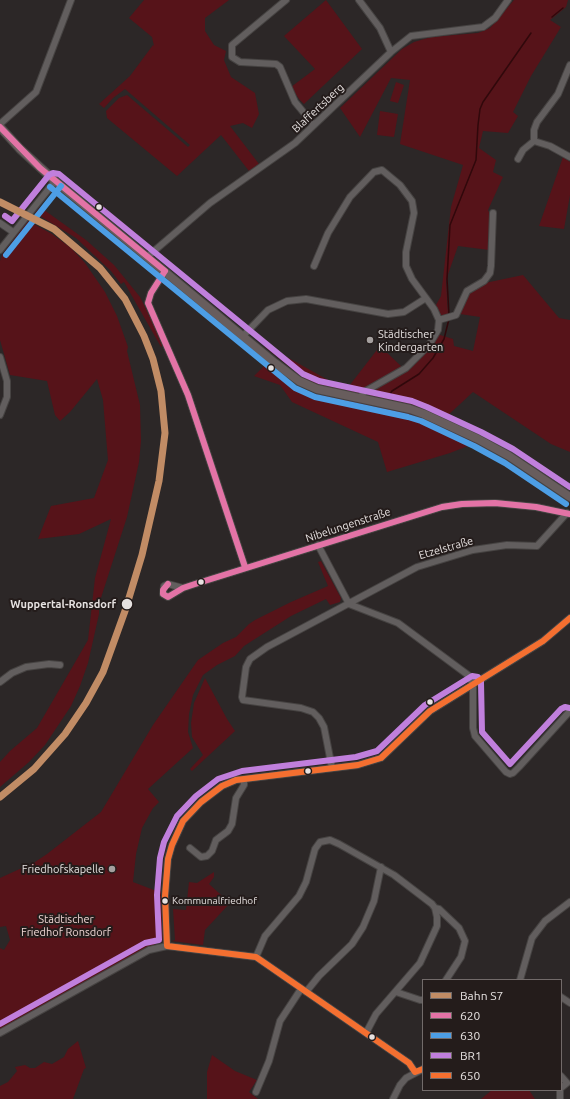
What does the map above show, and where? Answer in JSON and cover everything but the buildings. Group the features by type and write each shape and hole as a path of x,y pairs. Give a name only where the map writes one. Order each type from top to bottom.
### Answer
{"main road":[{"path":"0,125 20,149 56,181 287,373 307,386 345,396 410,409 430,416 509,456 570,497"}],"street":[{"path":"0,125 36,92 70,0"},
{"path":"286,0 232,45 232,57 240,62 276,64 280,67 295,102 314,125"},
{"path":"359,0 380,28 391,52"},
{"name":"Blaffertsberg","path":"147,257 210,203 295,143 391,52 411,36 487,25 508,0"},
{"path":"518,159 523,150 534,140 534,130 537,122 558,94 569,73 570,65"},
{"path":"534,140 550,146 570,157"},
{"path":"314,266 328,233 350,198 374,172 382,170 408,193 413,204 413,218 406,252 406,266 412,279 434,309 439,320 436,335 406,368 364,392 362,395"},
{"path":"0,250 13,232 56,181"},
{"path":"439,320 448,318 458,313 467,291 484,281 490,273 493,213"},
{"path":"0,223 13,232"},
{"path":"165,271 151,293 148,305 188,395 245,567"},
{"path":"243,336 268,310 287,301 306,299 388,314 404,312 426,298"},
{"path":"0,357 7,382 7,396 0,415"},
{"name":"Nibelungenstraße","path":"183,588 245,567 424,512 453,505 495,503 536,507 569,513"},
{"name":"Etzelstraße","path":"349,604 417,567 452,555 507,545 535,547 569,513"},
{"path":"318,545 349,604 398,623 468,675 473,684 473,728 475,736 506,772 510,774 513,773 569,715"},
{"path":"332,768 324,727 319,718 313,712 301,708 246,701 242,697 246,667 250,659 267,647 349,604"},
{"path":"167,946 166,879 168,859 175,835 183,821 201,802 222,786 244,779 370,763 381,758 430,711 543,641 570,618"},
{"path":"0,682 12,673 26,667 48,664 60,665"},
{"path":"190,848 201,857 207,856 212,851 216,840 228,831 232,824 236,798 244,785 244,779"},
{"path":"256,957 265,936 299,896 306,882 315,849 320,842 330,840 381,867 421,895 435,908 443,912 459,928 465,941 461,958 447,979"},
{"path":"256,1092 269,1061 280,1021 304,990 352,944 363,928 374,901 381,867"},
{"path":"520,979 527,952 535,934 545,922 570,902"},
{"path":"366,1033 376,1014 420,963 437,926 438,917 435,908"},
{"path":"0,1033 149,950 167,946 256,957 409,1063 415,1072"},
{"path":"396,992 422,1000"},
{"path":"393,1099 400,1085 415,1072 422,1069"},
{"path":"562,1077 567,1083 562,1087"}],"green space":[{"path":"144,0 229,0 205,18 205,31 214,45 226,51 224,60 231,77 255,93 259,114 252,128 243,123 230,126 259,164 249,171 221,135 177,176 107,118 106,111 119,98 127,95 188,147 190,145 125,89 113,98 104,108 99,104 130,76 153,45 154,46 152,37 129,18"},
{"path":"326,0 362,49 304,104 291,87 315,69 284,36"},
{"path":"514,0 568,0 566,7 550,20 561,27 531,76 513,112 518,116 508,133 483,131 479,148 496,160 493,172 503,177 488,210 491,217 489,250 458,246 446,280 448,315 441,315 436,305 441,296 451,207 463,165 400,144 410,80 391,78 360,137 340,108 402,49 414,42 431,37 478,33 490,28"},
{"path":"396,82 404,85 398,103 390,101"},
{"path":"380,111 398,114 394,137 377,135"},
{"path":"563,157 570,162 570,195 564,229 539,226"},
{"path":"40,207 86,240 114,265 140,297 164,345 161,347 124,282 121,284 111,271 76,238 35,213"},
{"path":"28,221 52,234 71,248 85,263 105,292 117,316 128,347 127,351 140,405 141,441 139,462 127,517 99,604 99,614 88,663 80,686 71,706 45,745 29,762 0,787 0,762 10,751 37,728 88,640 95,578 111,519 79,534 38,539 51,506 94,498 108,460 103,400 97,379 70,412 60,421 55,415 47,381 10,375 0,340 0,261 2,255"},
{"path":"523,275 559,318 570,320 570,452 551,444 473,392 445,418 405,403 364,396 367,392 406,370 437,334 453,339 454,346 473,351 480,317 460,314 469,292 485,283"},
{"path":"267,346 346,390 380,346 403,368 357,394 324,387 306,380 265,347"},
{"path":"265,365 305,392 403,410 443,426 497,454 473,444 450,453 387,472 378,442 292,402 280,385 254,376"},
{"name":"Städtischer Friedhof Ronsdorf","path":"321,561 341,598 340,602 330,605 326,599 291,616 244,646 235,656 217,665 203,675 193,695 189,714 188,732 193,748 148,789 159,802 153,808 142,828 136,854 133,882 159,892 161,891 163,940 154,943 155,945 0,1031 0,948 4,950 10,940 6,926 0,927 0,878 24,867 26,868 47,854 101,812 153,725 198,660 223,643 236,637 255,620 328,586 318,562"},
{"path":"205,678 235,731 192,771 190,769 203,755 192,737 191,723 194,703"},
{"path":"214,872 214,877 209,884 230,903 205,930 203,945 172,941 175,940 173,909 186,910 189,882 197,883"},
{"path":"78,1041 86,1068 84,1069 73,1099 0,1099 0,1086 8,1082 17,1071 15,1067 25,1065 30,1068 35,1068 44,1062 52,1064 64,1057 68,1049"},
{"path":"212,1055 235,1071 257,1080 249,1092 258,1099 207,1099 207,1072"},
{"path":"491,1091 530,1091 535,1099 481,1099"}],"waterway":[{"path":"552,17 563,8"},
{"path":"449,315 447,279 450,225 476,160 480,109 483,102 531,33"},
{"path":"389,396 392,391 419,374 433,358 444,339 449,319"}],"rail line":[{"name":"S7","path":"0,202 54,229 100,268 125,299 144,336 153,359 161,391 165,433 159,481 142,555 125,611 103,672 86,703 65,734 34,769 0,797"}],"transit line":[{"name":"620","path":"0,127 40,168 165,271"},
{"name":"BR1","path":"5,216 12,221 49,175 53,173 59,174 303,374 319,381 412,401 427,407 481,432 513,449 570,487"},
{"name":"630","path":"6,255 61,186"},
{"name":"630","path":"50,187 295,388 315,397 421,421 474,446 505,463 566,504"},
{"name":"620","path":"165,271 151,293 148,303 188,395 245,567"},
{"name":"620","path":"168,584 163,590 163,594 168,597 183,588 195,584 442,507 462,504 495,503 536,507 570,514"},
{"name":"650","path":"422,1069 415,1072 409,1063 256,957 167,946 165,896 168,859 172,845 183,821 201,802 222,786 236,780 358,765 381,758 430,711 543,641 570,618"},
{"name":"BR1","path":"0,1024 145,943 159,940 157,895 160,858 164,842 177,816 196,796 218,779 242,771 356,757 377,751 425,705 472,676 478,677 481,682 482,732 510,764 561,709 565,707 570,708"}],"place":[{"name":"Städtischer Kindergarten","path":"370,340"},
{"name":"Wuppertal-Ronsdorf","path":"127,604"},
{"name":"Friedhofskapelle","path":"112,869"},
{"name":"Kommunalfriedhof","path":"165,901"}]}
